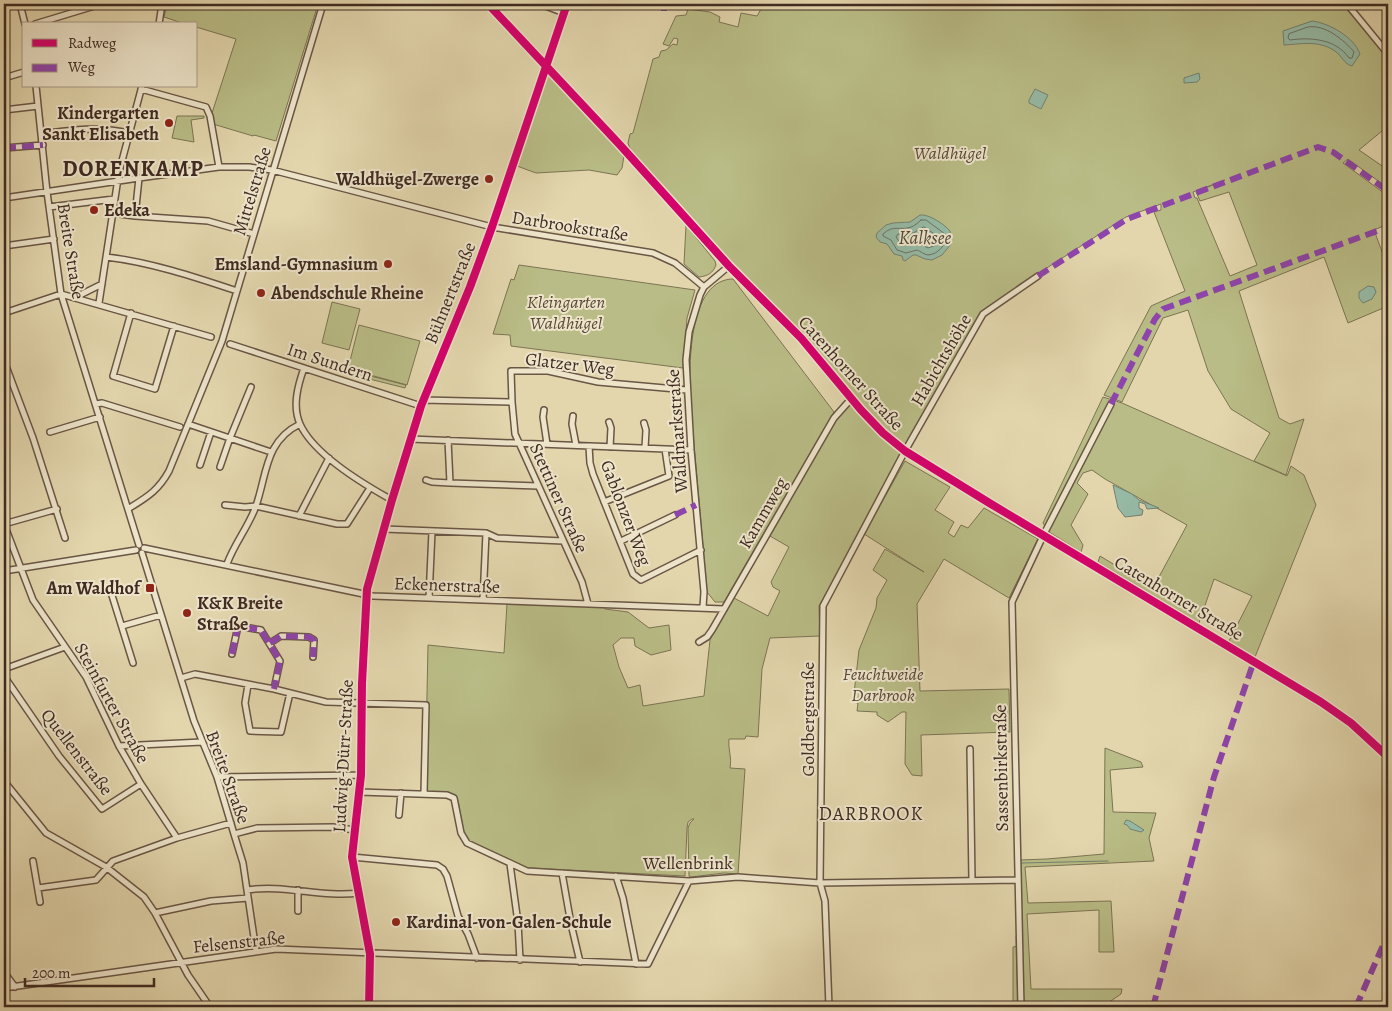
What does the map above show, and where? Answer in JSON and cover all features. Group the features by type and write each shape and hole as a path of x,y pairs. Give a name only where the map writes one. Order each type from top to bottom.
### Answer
{"street":[{"path":"20,4 24,22"},
{"path":"42,22 101,4"},
{"path":"159,22 162,4"},
{"name":"Mittelstraße","path":"128,509 154,492 170,471 222,341 323,4"},
{"name":"Catenhorner Straße","path":"488,4 620,145 729,266 801,338 851,399 878,428 905,450 1322,702 1351,723 1388,757"},
{"name":"Bühnertstraße","path":"366,594 420,406 467,295 492,227 567,4"},
{"path":"1347,4 1388,54"},
{"path":"543,5 564,13"},
{"path":"4,78 22,73"},
{"name":"Breite Straße","path":"36,88 47,192 61,294 181,678 202,742 217,777 243,863 256,951"},
{"path":"98,303 117,180 141,88 206,107 210,116 219,167"},
{"path":"4,110 38,106"},
{"path":"41,134 88,128 111,129 129,133"},
{"path":"4,148 43,145"},
{"name":"Darbrookstraße","path":"4,198 117,180 219,167 249,167 272,170 492,227 652,253 675,262 704,287"},
{"path":"135,216 139,178"},
{"path":"50,207 114,199"},
{"path":"112,213 208,221 254,234"},
{"path":"4,246 54,239"},
{"path":"106,257 128,259 205,280 237,291"},
{"path":"704,287 729,266"},
{"name":"Habichtshöhe","path":"905,450 983,314 1038,276"},
{"path":"75,297 102,284"},
{"name":"Waldmarkstraße","path":"703,608 704,592 691,450 686,360 689,332 704,287"},
{"path":"4,313 61,294 98,303 211,338"},
{"path":"131,313 112,376 155,389 174,326"},
{"name":"Im Sundern","path":"230,344 420,406"},
{"path":"4,361 33,438 65,538"},
{"path":"304,368 296,397 300,424 314,443 329,458 356,479 392,500"},
{"name":"Glatzer Weg","path":"512,402 511,371 548,372 598,382 687,390"},
{"path":"220,466 251,387"},
{"name":"Kammweg","path":"699,642 707,637 834,418 851,399"},
{"path":"423,400 512,402"},
{"name":"Stettiner Straße","path":"512,402 514,425 519,443 586,593 588,604"},
{"path":"96,404 102,403 180,427"},
{"name":"Sassenbirkstraße","path":"1022,1007 1017,880 1012,602 1044,534 1111,404"},
{"path":"544,410 543,416 547,444"},
{"path":"50,432 100,416"},
{"path":"573,416 572,424 576,445"},
{"path":"609,422 611,428 610,447"},
{"path":"644,423 646,430 645,448"},
{"path":"188,424 271,452"},
{"path":"227,564 256,506 271,452 290,428 300,424"},
{"path":"200,465 211,432"},
{"path":"410,439 691,450"},
{"path":"448,440 450,483"},
{"name":"Gablonzer Weg","path":"589,446 590,464 633,574 640,580 701,550"},
{"path":"604,502 669,476 664,449"},
{"name":"Goldbergstraße","path":"829,1007 825,901 820,883 822,606 905,450"},
{"path":"299,516 329,458"},
{"path":"426,480 450,483 538,486"},
{"path":"225,505 256,506 337,524 347,524 370,488"},
{"path":"4,524 57,509"},
{"path":"621,541 675,515"},
{"name":"Steinfurter Straße","path":"4,524 33,600 86,677 141,784 177,838"},
{"path":"384,529 486,533 497,538 563,541"},
{"path":"429,598 432,531"},
{"path":"483,600 486,533"},
{"name":"Eckenerstraße","path":"4,571 140,549 227,564 366,594 429,598 724,608"},
{"path":"110,589 133,663"},
{"name":"Ludwig-Dürr-Straße","path":"366,594 361,775 352,857 370,954 370,1007"},
{"path":"122,626 161,615"},
{"path":"232,654 238,626 261,630 280,661 274,689"},
{"path":"270,644 281,636 309,637 314,640 313,657"},
{"path":"4,670 65,647"},
{"path":"181,678 195,674 274,689 326,702 426,705 424,794"},
{"name":"Quellenstraße","path":"4,676 60,756 102,809 141,784"},
{"path":"248,684 244,703 250,732 281,732 290,693"},
{"path":"120,746 202,742"},
{"path":"970,749 972,880"},
{"path":"217,777 361,775"},
{"path":"4,781 46,833 106,867 144,897 155,913 188,975 210,1007"},
{"name":"Wellenbrink","path":"360,792 447,795 454,798 461,833 467,843 527,871 689,880 738,877 820,883 1017,880"},
{"path":"399,815 401,793"},
{"path":"38,888 96,880 113,860 177,838 231,824"},
{"path":"234,834 257,828 333,827 355,830"},
{"path":"352,857 438,865 443,869 447,876 458,916 468,934 477,958"},
{"path":"33,861 40,902"},
{"path":"510,864 518,923 520,960"},
{"path":"562,873 580,962"},
{"path":"616,876 623,898 636,964"},
{"name":"Felsenstraße","path":"4,988 276,949 648,964 689,880"},
{"path":"247,890 265,887 340,894 359,892"},
{"path":"298,890 298,911"},
{"path":"155,913 211,901 248,898"},
{"path":"4,972 15,987"}],"green space":[{"path":"167,4 318,4 276,141 213,124 212,113 236,39 198,28 198,22 179,22 164,17"},
{"name":"Waldhügel","path":"764,4 878,4 883,6 891,4 1344,4 1388,57 1388,126 1359,150 1388,170 1388,188 1348,159 1343,163 1388,196 1388,224 1374,230 1388,268 1388,306 1348,323 1324,257 1239,291 1279,418 1290,424 1304,419 1286,475 1254,461 1270,433 1231,409 1208,371 1188,310 1163,318 1122,402 1104,395 1151,306 1185,291 1154,212 1161,210 1161,204 1126,217 1039,273 1041,277 982,313 906,444 819,606 820,636 770,638 762,669 758,737 746,736 745,739 729,739 730,768 745,769 738,874 724,873 689,876 688,828 694,819 688,822 687,828 685,876 528,868 502,858 468,841 464,833 458,801 450,793 425,791 428,645 504,653 507,604 604,607 605,609 628,612 649,628 669,625 671,650 651,655 635,646 634,638 621,638 613,645 619,667 628,688 640,685 643,706 704,696 710,640 734,598 768,616 780,591 773,587 771,582 789,547 770,536 839,414 841,415 852,396 824,358 722,253 630,149 628,143 630,134 633,133 653,59 659,57 661,51 666,50 673,44 677,45 678,39 674,38 669,46 663,44 676,16 686,15 688,9 710,12 720,17 719,22 738,27 741,13 757,16","holes":["1225,180 1196,192 1200,201 1229,192 1257,265 1230,276 1197,198 1195,198 1193,192"]},
{"path":"548,75 624,156 622,168 617,175 589,170 536,173 517,166"},
{"path":"177,116 204,116 204,118 191,120 194,142 172,138"},
{"path":"686,225 715,261 715,268 708,275 699,277 684,264"},
{"name":"Kleingarten Waldhügel","path":"519,265 695,290 687,318 683,368 511,346 510,335 493,334 511,279 514,280"},
{"path":"733,279 834,412 724,602 715,602 707,592 691,410 691,355 693,334 705,297 716,284"},
{"path":"332,302 360,309 349,350 322,343"},
{"path":"359,325 420,341 407,385 348,369"},
{"path":"331,366 406,385 405,388 330,369"},
{"path":"1103,397 1122,403 1287,476 1291,466 1304,475 1316,505 1255,657 1229,641 1252,596 1214,579 1199,623 1098,562 1100,556 1153,588 1187,525 1092,470 1083,473 1077,483 1088,494 1071,525 1083,545 1081,552 1049,532 1043,523"},
{"name":"Feuchtweide Darbrook","path":"905,461 950,487 935,510 954,522 948,533 954,537 961,525 968,528 984,508 1038,539 1009,598 944,559 917,604 920,691 1009,689 1010,732 921,735 922,776 912,775 905,764 906,712 902,712 888,722 877,715 877,712 857,711 858,703 853,702 859,650 876,608 877,598 887,580 873,570 885,549 924,572 864,534"},
{"path":"1105,748 1141,762 1143,767 1110,770 1113,812 1156,813 1149,838 1154,861 1025,867 1028,903 1111,901 1114,952 1099,952 1099,910 1027,914 1031,989 1122,989 1121,994 1102,1007 1013,1007 1013,947 1022,945 1019,860 1104,854"}],"water":[{"path":"1312,21 1333,28 1352,42 1360,54 1352,66 1347,64 1335,51 1323,45 1284,45 1283,31"},
{"path":"1199,73 1200,79 1197,82 1184,83 1184,78"},
{"path":"1035,89 1048,95 1041,109 1029,103"},
{"name":"Kalksee","path":"920,215 936,220 950,231 951,244 942,255 932,260 913,255 905,261 902,256 894,254 887,244 880,242 876,237 877,233 886,225 910,222"},
{"path":"1368,286 1374,287 1376,292 1372,299 1363,303 1359,298 1359,292"},
{"path":"1113,485 1132,494 1139,500 1159,508 1147,509 1145,504 1139,502 1139,508 1143,510 1142,515 1125,517 1118,508"},
{"path":"1126,820 1144,830 1141,832 1130,829 1124,824"}],"waterway":[{"path":"1020,865 1022,863 1108,861"},
{"path":"1022,930 1023,977"},
{"path":"1016,936 1018,1007"},
{"path":"1023,983 1024,1007"}],"marked path":[{"path":"664,4 664,11"},
{"path":"4,148 43,145"},
{"path":"1038,276 1127,219 1318,147 1333,152 1388,191"},
{"path":"1111,404 1155,319 1163,309 1388,227"},
{"path":"675,515 696,505"},
{"path":"232,654 238,626 261,630 280,661 274,689"},
{"path":"270,643 281,636 309,637 314,640 313,657"},
{"path":"1153,1007 1214,777 1254,661"},
{"path":"1356,1007 1388,934"},
{"path":"4,972 8,979"}],"cycle path":[{"path":"488,4 620,145 729,266 801,338 861,410 883,433 905,451 991,504 1321,702 1351,723 1388,757"},
{"path":"369,1007 370,954 352,857 361,775 362,683 367,589 421,406 470,287 492,227 567,4"}],"place":[{"name":"Kindergarten Sankt Elisabeth","path":"169,123"},
{"name":"Waldhügel-Zwerge","path":"489,179"},
{"name":"Edeka","path":"94,210"},
{"name":"Emsland-Gymnasium","path":"388,264"},
{"name":"Abendschule Rheine","path":"261,293"},
{"name":"Am Waldhof","path":"150,588"},
{"name":"K&K Breite Straße","path":"187,613"},
{"name":"Kardinal-von-Galen-Schule","path":"396,922"}],"district":[{"name":"DORENKAMP","path":"133,168"},
{"name":"DARBROOK","path":"871,813"}]}
